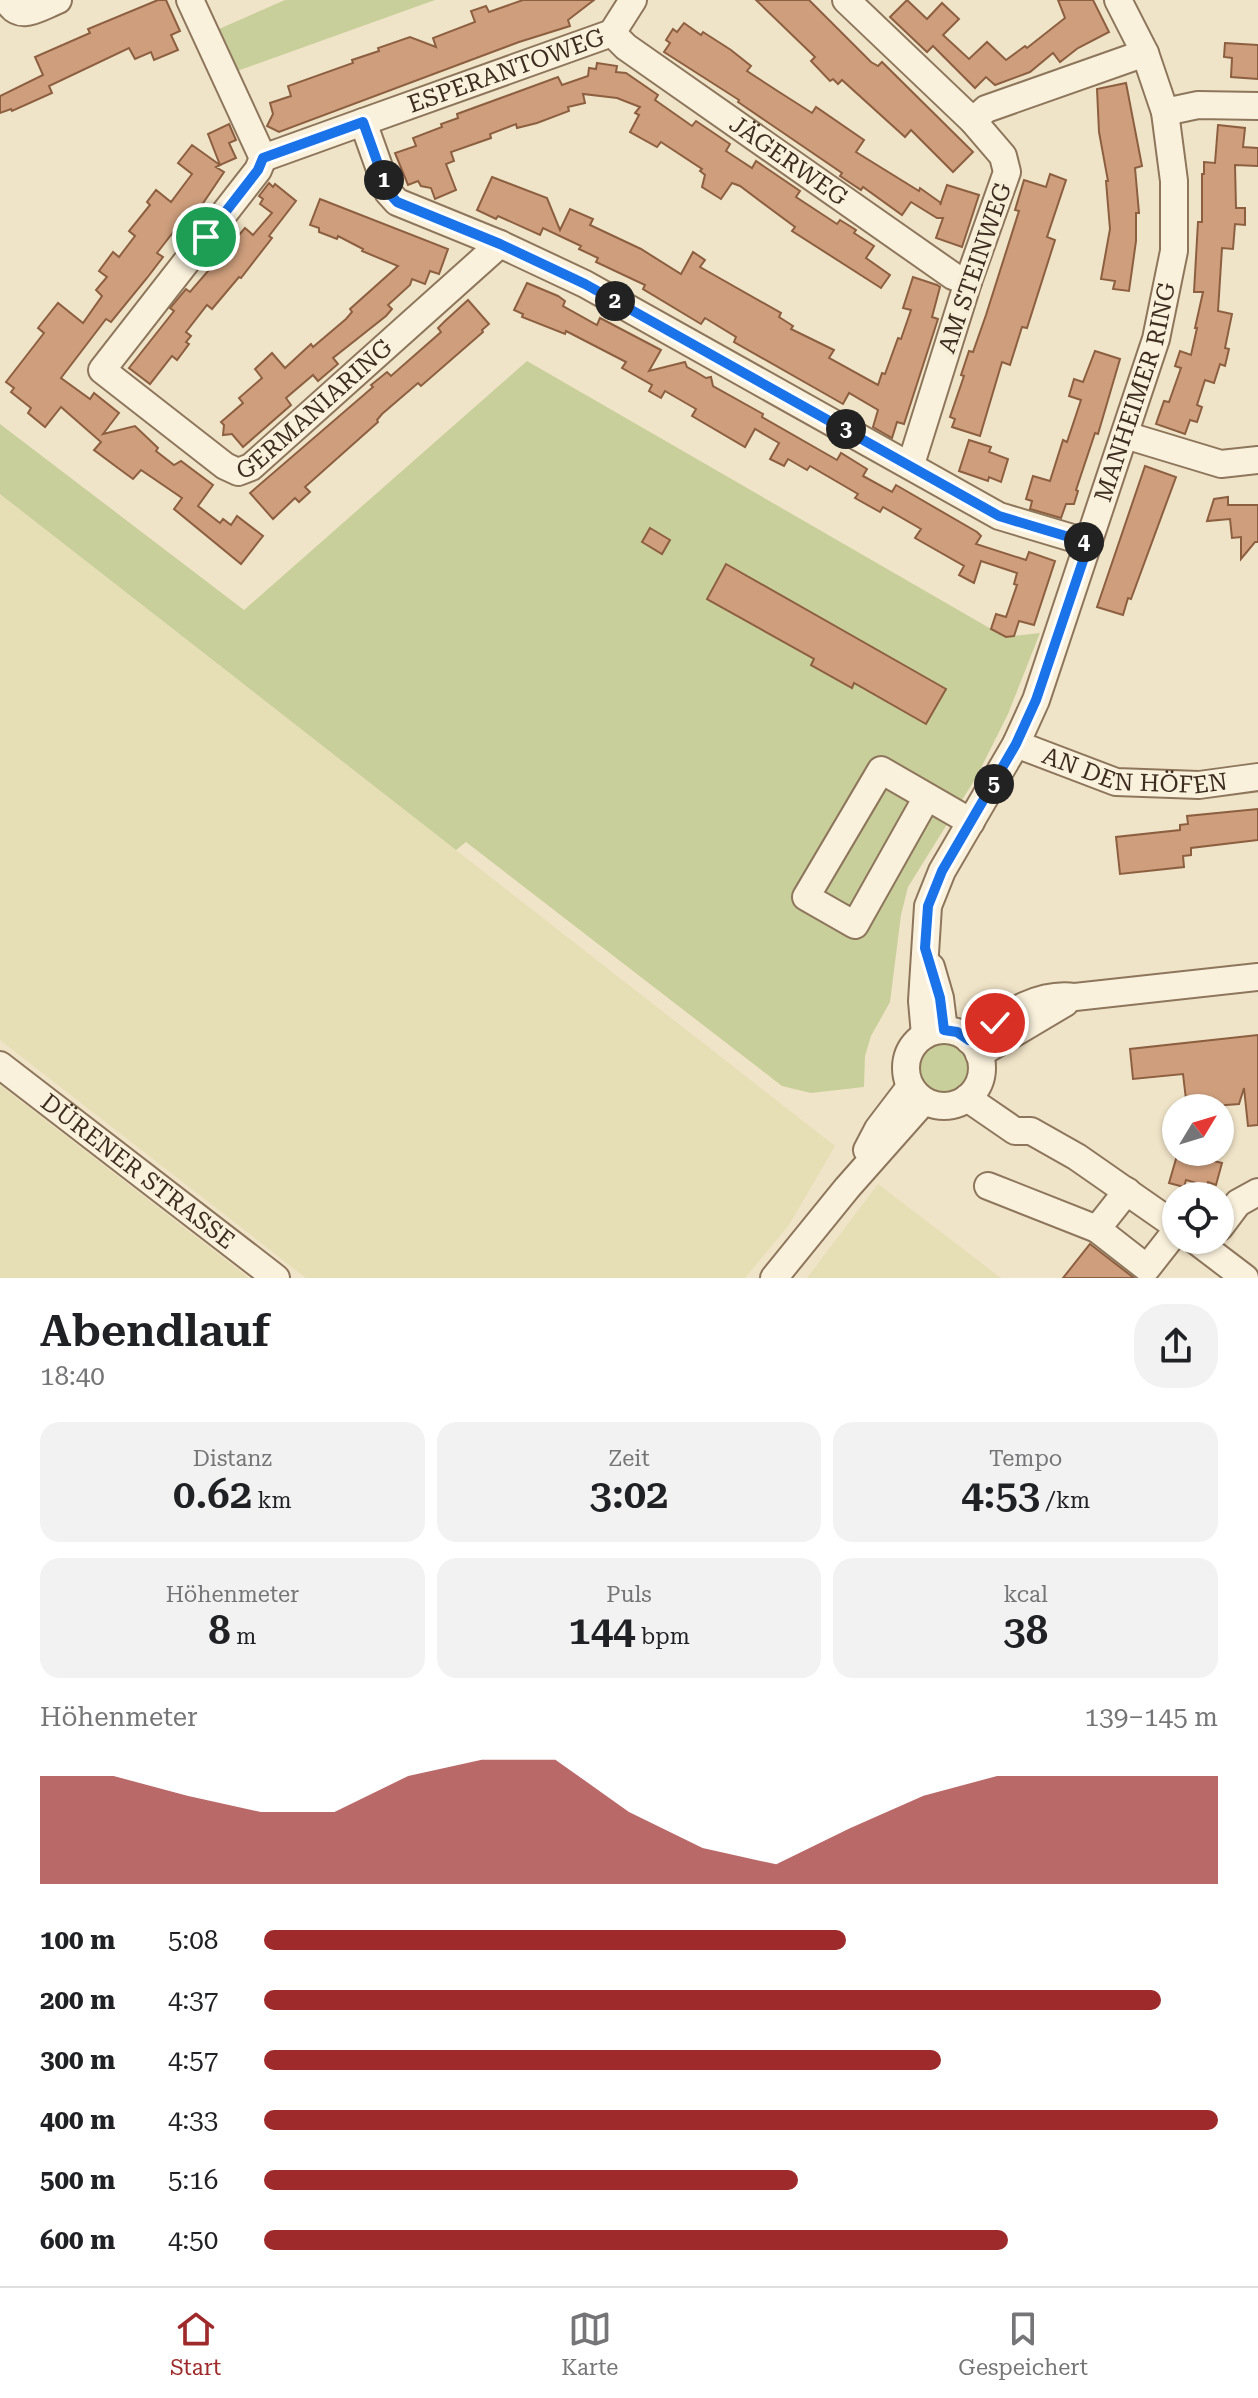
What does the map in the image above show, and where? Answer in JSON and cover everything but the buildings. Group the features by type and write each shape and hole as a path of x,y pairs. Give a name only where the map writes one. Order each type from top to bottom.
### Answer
{"street":[{"path":"7,0 15,12 23,14 58,0"},
{"path":"190,0 263,158"},
{"name":"ESPERANTOWEG","path":"263,158 612,33 633,0"},
{"path":"846,0 973,121 986,109 1145,53"},
{"name":"MANHEIMER RING","path":"934,1032 940,998 925,948 928,906 942,871 1016,744 1036,700 1156,339 1174,251 1174,181 1165,112 1145,53 1118,0"},
{"name":"JÄGERWEG","path":"612,33 626,47 691,93 953,276 968,282"},
{"path":"1165,112 1198,105 1258,106"},
{"name":"AM STEINWEG","path":"911,464 968,282 1007,172 1003,156 973,121"},
{"path":"363,122 388,192 397,202 500,244 585,284 999,516 1089,543"},
{"name":"GERMANIARING","path":"263,158 258,170 102,370 225,466 238,472 251,467 500,244"},
{"path":"1125,435 1221,464 1258,460"},
{"name":"AN DEN HÖFEN","path":"1016,744 1116,782 1199,785 1258,777"},
{"path":"927,797 855,925 806,897 881,770 971,822"},
{"path":"974,1047 1032,1002 1060,995 1075,997 1258,977"},
{"path":"934,1032 957,1032 974,1047 981,1063 974,1090 946,1106 917,1094 906,1064 909,1052 934,1032"},
{"name":"DÜRENER STRASSE","path":"0,1065 276,1278"},
{"path":"974,1090 1015,1131 1031,1131 1077,1157 1162,1218"},
{"path":"774,1278 847,1188 878,1129 917,1094"},
{"path":"988,1186 1097,1229 1147,1268 1162,1248"},
{"path":"1097,1229 1127,1191"},
{"path":"1234,1208 1251,1193 1258,1192"},
{"path":"1222,1254 1245,1278"}],"shaded area":[{"path":"0,494 835,1146 789,1225 745,1278 306,1278 0,1040"},
{"path":"0,1085 249,1278 0,1278"},
{"path":"878,1184 1001,1278 807,1278"}],"green space":[{"path":"285,0 435,0 237,71 219,29"},
{"path":"527,361 1005,637 1040,633 1008,714 977,776 908,887 901,915 890,1002 871,1036 865,1056 864,1087 811,1093 782,1086 466,842 456,850 0,494 0,424 244,610"},
{"path":"943,1041 961,1049 969,1067 961,1085 943,1093 925,1085 917,1067 925,1049"}],"route":[{"path":"206,237 258,170 263,158 363,122 388,192 397,202 500,244 585,284 999,516 1089,543 1036,700 993,786 942,871 928,906 925,948 940,998 944,1030 957,1032 969,1040 995,1023"}]}
